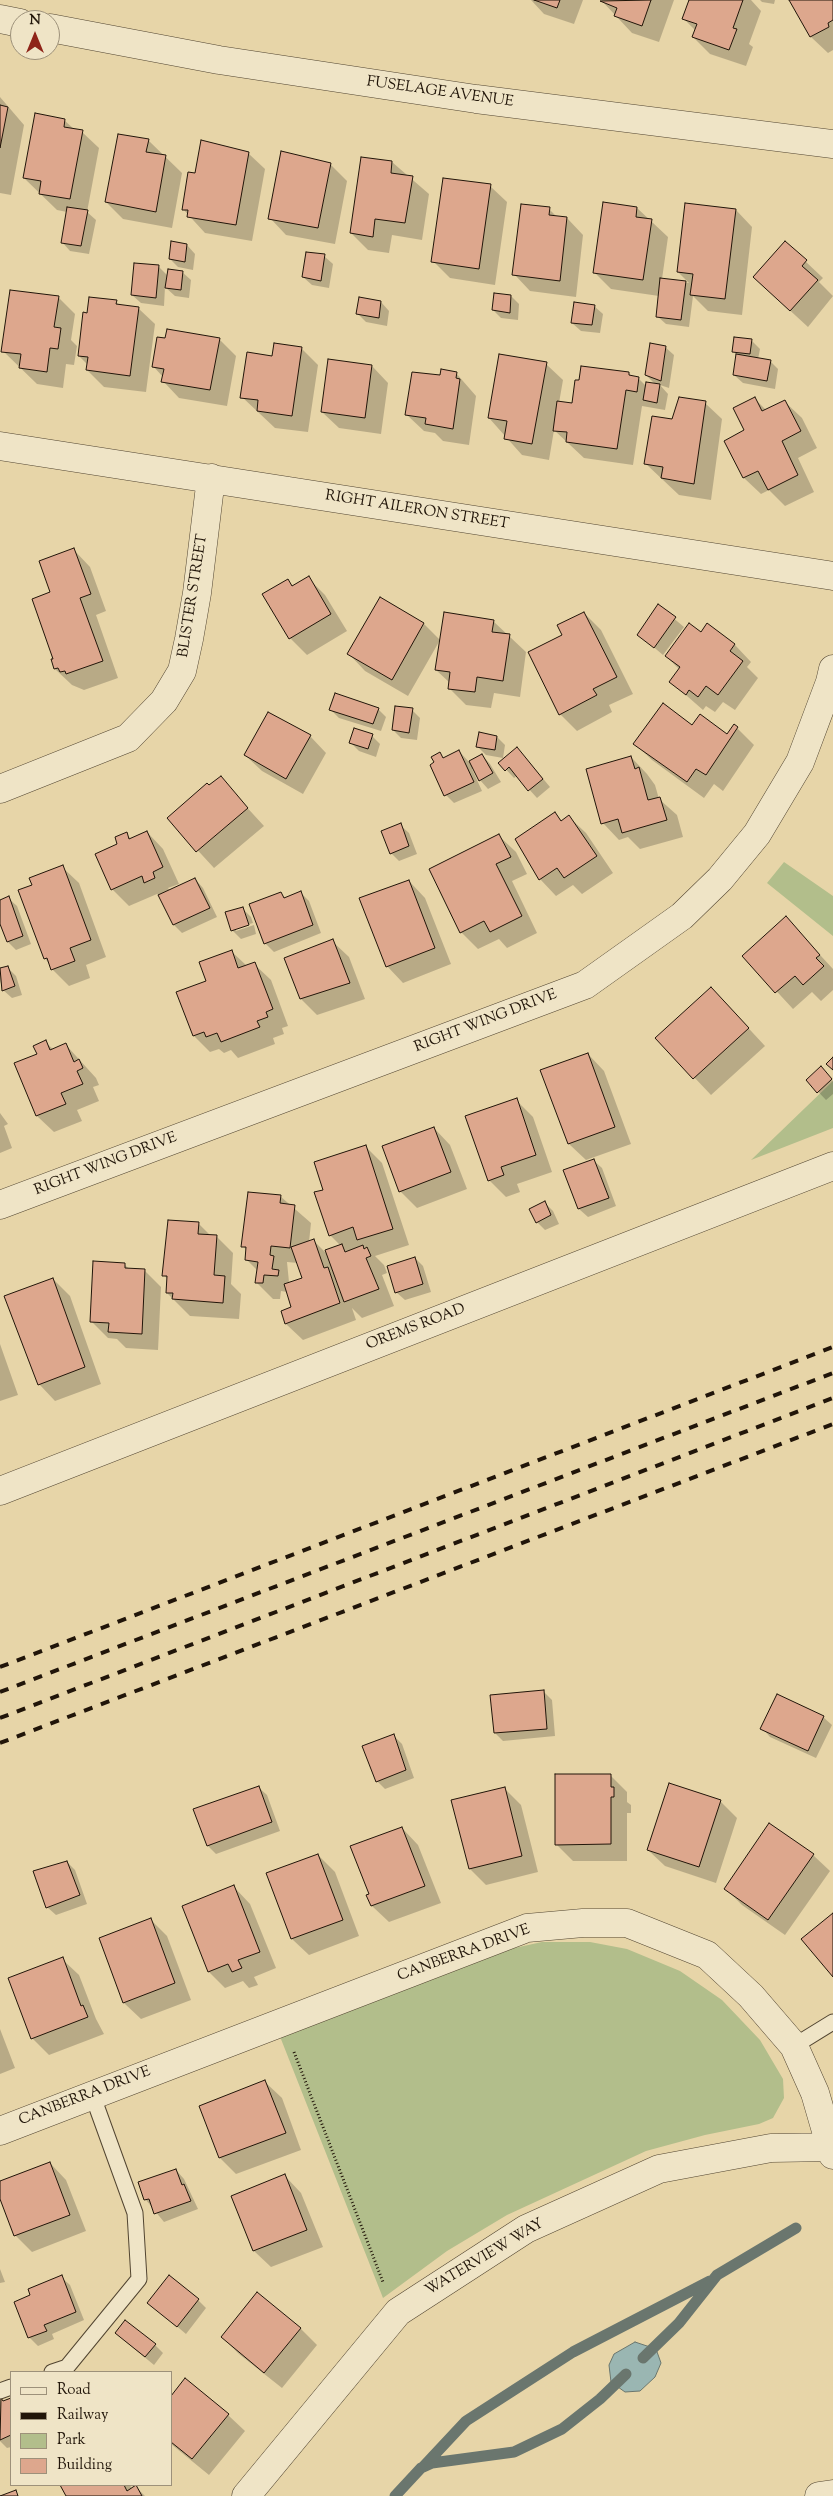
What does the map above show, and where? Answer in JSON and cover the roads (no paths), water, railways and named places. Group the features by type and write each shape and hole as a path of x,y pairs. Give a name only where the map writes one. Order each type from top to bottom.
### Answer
{"street":[{"name":"FUSELAGE AVENUE","path":"60,30 219,60 476,100 833,144"},
{"name":"RIGHT AILERON STREET","path":"0,446 833,576"},
{"name":"BLISTER STREET","path":"0,789 128,738 164,701 182,671 189,639 197,593 211,478"},
{"name":"RIGHT WING DRIVE","path":"0,1205 585,985 682,916 720,879 757,834 800,762 830,682 833,669"},
{"name":"OREMS ROAD","path":"0,1491 833,1166"},
{"name":"CANBERRA DRIVE","path":"0,2131 527,1928 583,1923 628,1923 708,1955 751,1996 794,2046 815,2092 832,2149"},
{"name":"WATERVIEW WAY","path":"246,2496 398,2312 526,2229 659,2169 771,2148 832,2149"},
{"path":"819,2496 833,2494"}],"lane":[{"path":"794,2046 833,2022"},
{"path":"55,2371 67,2367 139,2279 135,2214 92,2094"}],"water":[{"path":"635,2342 656,2349 661,2363 655,2377 640,2391 625,2392 611,2382 609,2365 614,2354"}],"waterway":[{"path":"643,2358 679,2323 717,2275 796,2228"},
{"path":"423,2467 466,2421 573,2352 710,2281"},
{"path":"395,2496 421,2468 432,2463 514,2452 562,2429 600,2399 626,2374"}],"railway":[{"path":"0,1667 833,1347"},
{"path":"0,1692 833,1373"},
{"path":"0,1718 833,1398"},
{"path":"0,1743 833,1424"}]}
